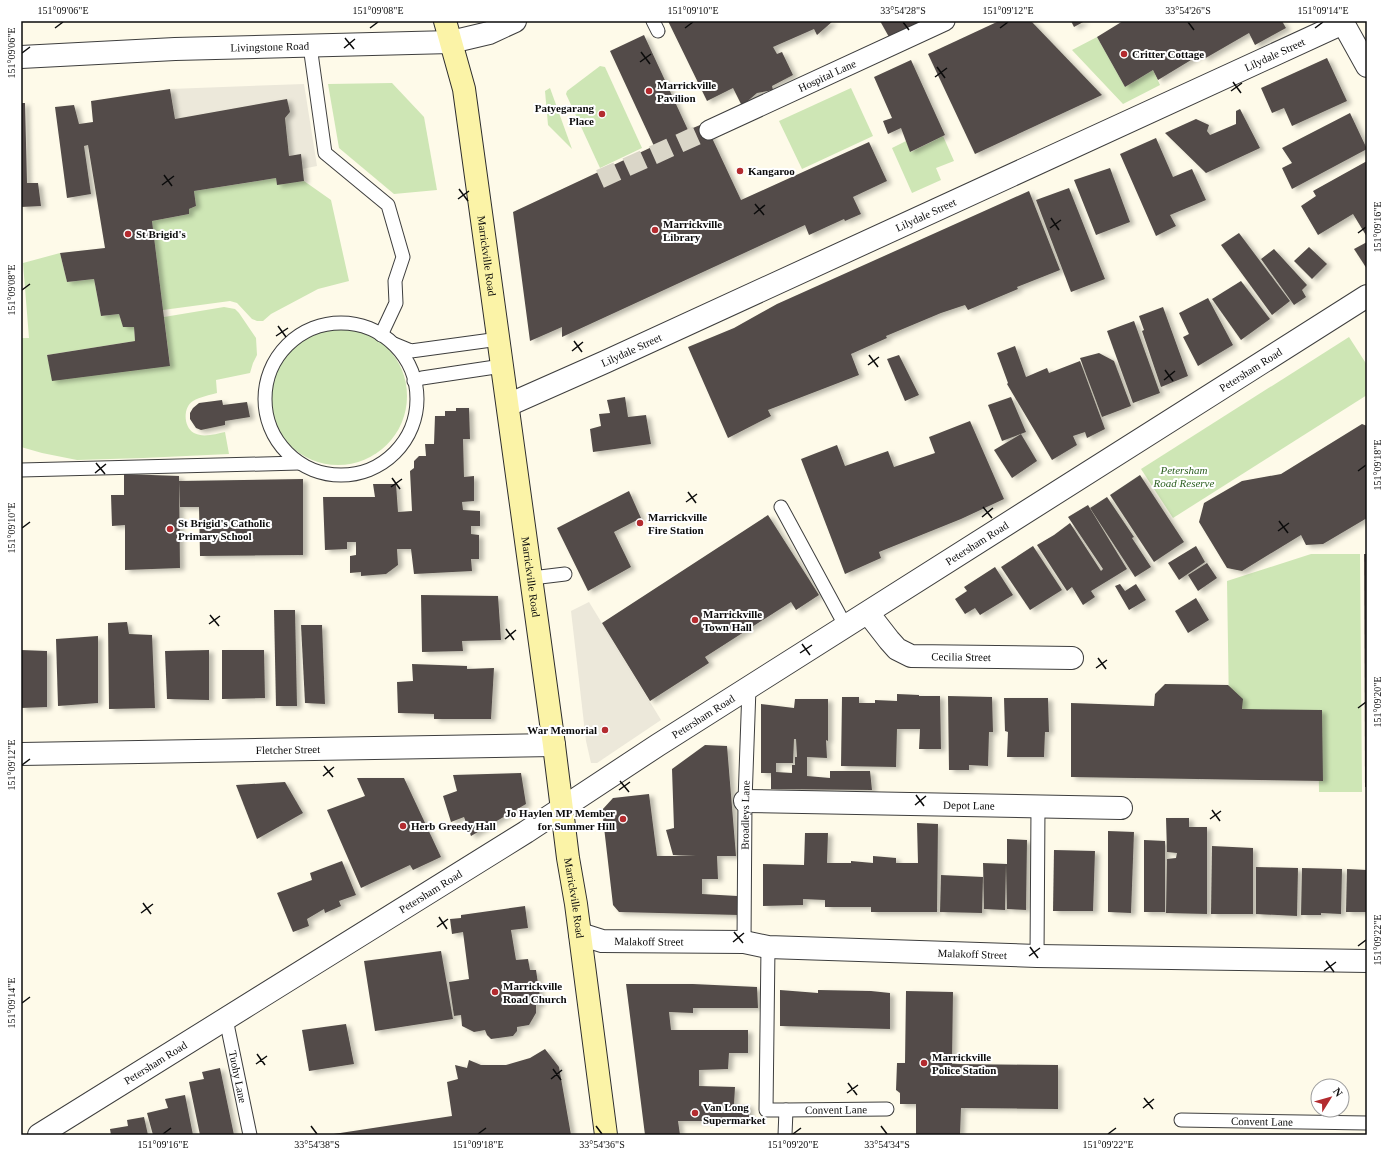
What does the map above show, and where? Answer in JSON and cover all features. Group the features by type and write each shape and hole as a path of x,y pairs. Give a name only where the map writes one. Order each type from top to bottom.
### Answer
{"main road":[{"name":"Marrickville Road","path":"445,21 464,89 532,578 606,1135"}],"street":[{"name":"Livingstone Road","path":"21,57 175,49 451,42 489,32 515,21"},
{"name":"Hospital Lane","path":"708,130 945,21"},
{"path":"1343,22 1367,66"},
{"name":"Lilydale Street","path":"508,404 605,362 1343,22"},
{"name":"Petersham Road","path":"39,1135 526,832 749,688 1367,296"},
{"name":"Cecilia Street","path":"868,613 893,645 911,656 1072,658"},
{"name":"Fletcher Street","path":"21,754 554,745"},
{"name":"Depot Lane","path":"745,801 1120,808"},
{"name":"Malakoff Street","path":"580,934 602,942 744,942 768,947 1037,956 1367,961"}],"lane":[{"path":"310,46 325,153 388,205 403,257 395,281 396,304 381,335"},
{"path":"394,344 409,365 416,389 416,414 407,437 392,456 371,469 347,475 322,473 299,462 281,446 269,424 264,400 268,375 279,353 298,335 321,324 347,322 372,329 394,344 411,351 499,339"},
{"path":"414,381 422,378 502,366"},
{"path":"21,470 299,462"},
{"path":"781,508 846,627"},
{"path":"532,578 565,574"},
{"name":"Broadleys Lane","path":"744,942 745,801 749,688"},
{"path":"1037,956 1038,807"},
{"path":"768,947 766,1110 786,1110 785,1135"},
{"name":"Tuohy Lane","path":"226,1019 250,1135"},
{"name":"Convent Lane","path":"786,1110 887,1109"},
{"name":"Convent Lane","path":"1181,1120 1367,1124"}],"green space":[{"path":"1097,37 1125,87 1153,70 1160,85 1123,104 1072,50"},
{"path":"600,66 605,67 642,148 600,168 566,94 567,91"},
{"path":"392,83 424,117 437,190 394,194 339,148 328,84"},
{"path":"550,88 572,149 548,125 545,91"},
{"path":"851,88 873,136 802,169 779,121"},
{"path":"943,136 954,161 936,168 941,180 912,193 892,148 906,141 911,152"},
{"path":"276,178 277,184 304,181 331,200 349,281 318,289 271,314 263,321 252,319 237,303 230,301 163,310 152,221 189,214 189,209 196,206 194,191"},
{"path":"60,253 67,282 94,279 101,316 119,314 123,326 134,327 135,341 47,355 53,380 170,365 164,317 224,307 235,309 239,313 256,338 257,355 250,373 216,380 217,393 193,401 187,408 186,412 186,422 190,430 194,433 210,435 225,432 229,454 77,460 21,447 21,338 29,338 23,263"},
{"path":"331,327 345,327 371,335 387,347 399,363 402,370 406,383 406,409 402,422 399,429 387,445 371,457 364,460 345,465 331,465 305,457 289,445 277,429 274,422 269,403 269,389 277,363 289,347 305,335 312,332"},
{"name":"Petersham Road Reserve","path":"1349,337 1367,365 1367,395 1173,518 1141,469"},
{"path":"1311,554 1360,554 1362,792 1319,792 1318,710 1229,710 1227,581"}],"shaded area":[{"path":"304,84 317,166 302,169 301,155 289,156 285,118 290,112 175,119 170,89"},
{"path":"589,602 661,720 597,763 591,763 586,741 571,611"}],"building":[{"path":"668,21 833,21 817,35 814,29 773,47 777,54 782,52 793,75 772,86 773,90 757,93 742,106 733,88 707,101"},
{"path":"880,21 925,21 889,37"},
{"path":"999,21 1031,21 1102,95 975,154 928,54"},
{"path":"1071,21 1085,21 1074,27"},
{"path":"1123,21 1282,21 1286,28 1255,45 1249,33 1204,59 1201,54 1158,80 1153,70 1125,87 1097,37"},
{"name":"Marrickville Library","path":"644,35 688,130 705,123 741,200 869,142 887,181 853,197 861,214 845,221 844,219 809,235 805,225 562,337 562,327 530,341 513,212 654,146 610,51"},
{"path":"1327,58 1347,101 1292,126 1284,108 1272,113 1261,88"},
{"path":"911,60 945,135 910,152 901,128 888,134 883,121 892,118 874,77"},
{"name":"St Brigid's","path":"170,89 175,119 287,99 290,112 285,118 289,156 301,154 304,181 277,185 276,178 194,191 196,206 189,209 189,214 152,221 170,366 52,381 47,355 135,341 134,327 123,327 119,314 101,316 94,279 67,282 60,253 105,248 88,145 84,146 91,194 67,198 55,107 74,105 79,124 93,122 91,101"},
{"path":"21,103 25,103 27,183 38,183 41,206 21,207"},
{"path":"1240,109 1260,148 1206,173 1165,133 1196,119 1209,125 1207,131 1210,135 1236,124 1236,111"},
{"path":"1350,113 1367,149 1292,189 1282,168 1292,163 1282,148"},
{"path":"1156,138 1173,177 1192,169 1206,200 1170,215 1176,226 1156,236 1120,154"},
{"path":"1367,161 1367,237 1353,214 1318,235 1301,206 1316,196 1313,191"},
{"path":"1110,168 1130,222 1096,235 1074,180"},
{"path":"1069,188 1105,279 1071,292 1036,200"},
{"path":"1029,191 1060,270 1017,287 1018,289 968,310 965,305 941,313 886,336 887,338 851,354 859,375 768,410 771,416 728,438 688,347 734,328 777,304"},
{"path":"1239,233 1290,301 1272,315 1221,245"},
{"path":"1367,242 1367,269 1354,249"},
{"path":"1309,247 1327,264 1312,279 1294,261"},
{"path":"1274,249 1307,285 1302,290 1306,297 1294,305 1261,259"},
{"path":"1241,281 1270,319 1241,340 1212,299"},
{"path":"1208,298 1233,345 1198,366 1183,337 1189,334 1179,313"},
{"path":"1163,307 1188,376 1161,387 1142,331 1144,330 1139,316"},
{"path":"1134,321 1160,393 1133,403 1107,331"},
{"path":"1015,346 1026,377 1047,368 1049,373 1080,361 1105,429 1087,438 1085,432 1073,436 1077,445 1052,460 1007,384 1008,383 997,353"},
{"path":"1099,353 1114,361 1131,406 1102,417 1080,358"},
{"path":"899,355 919,395 905,401 887,359"},
{"path":"625,397 628,417 646,415 651,444 593,452 590,429 601,426 599,414 610,413 607,400"},
{"path":"1011,397 1026,432 1002,441 988,405"},
{"path":"222,400 223,405 247,402 250,417 225,421 225,425 201,430 196,428 190,419 190,413 193,408 199,403"},
{"path":"456,408 469,408 470,439 463,439 464,477 474,476 474,501 462,502 463,510 480,511 480,526 471,526 471,534 479,535 479,559 471,559 472,571 414,574 411,549 397,549 398,565 386,574 361,576 361,572 350,573 350,556 356,555 356,542 347,542 347,549 325,550 323,497 375,497 373,484 396,484 398,512 412,511 410,471 414,468 414,461 419,456 426,456 425,444 434,444 435,416 445,416 445,411 456,411"},
{"path":"970,421 1004,499 961,519 879,552 881,558 845,574 801,459 837,445 845,466 888,451 894,467 935,453 929,437"},
{"path":"1362,424 1367,426 1367,518 1323,544 1306,545 1301,535 1242,571 1227,568 1199,522 1204,503 1242,481 1281,474"},
{"path":"1021,434 1037,461 1012,478 994,450"},
{"path":"124,474 179,476 180,568 125,570 125,525 112,526 111,495 124,495"},
{"path":"1140,475 1184,542 1154,562 1110,495"},
{"path":"303,479 303,555 200,556 199,507 180,507 179,481"},
{"path":"629,491 641,518 614,532 631,567 588,591 557,528"},
{"path":"1107,497 1134,537 1132,538 1151,567 1135,577 1090,508"},
{"path":"1088,505 1127,569 1091,591 1095,597 1083,605 1072,587 1067,591 1037,545 1070,523 1101,571 1103,569 1068,517"},
{"path":"768,515 819,595 796,610 791,602 705,657 709,663 650,701 602,623"},
{"path":"1033,546 1062,590 1030,610 1001,567"},
{"path":"1196,546 1205,562 1179,580 1168,563"},
{"path":"1364,554 1367,554 1367,787 1365,787"},
{"path":"1207,563 1217,578 1198,591 1188,575"},
{"path":"995,567 1013,595 980,615 975,608 965,614 955,599 967,591 964,587"},
{"path":"1120,584 1125,591 1136,584 1146,600 1129,610 1115,586"},
{"path":"421,595 498,596 501,640 462,641 463,651 422,652"},
{"path":"1196,598 1209,620 1188,633 1175,611"},
{"path":"274,610 295,610 297,706 276,706"},
{"path":"127,622 129,634 152,635 155,708 109,709 108,623"},
{"path":"301,625 322,625 325,704 305,703"},
{"path":"98,636 98,703 58,706 56,639"},
{"path":"21,650 47,651 47,707 21,708"},
{"path":"209,650 209,700 167,699 165,651"},
{"path":"222,650 264,650 265,698 222,699"},
{"path":"412,664 467,666 467,669 494,668 491,719 434,719 434,714 398,713 397,682 413,681"},
{"path":"1165,684 1228,685 1243,699 1242,709 1322,710 1323,781 1071,777 1071,703 1154,706 1155,694"},
{"path":"897,694 940,696 941,749 919,749 920,729 897,729 896,767 841,766 842,697 859,697 859,703 875,703 875,700 897,701"},
{"path":"948,696 992,697 993,732 989,732 988,766 969,765 969,770 949,770"},
{"path":"1004,698 1048,698 1049,732 1045,732 1044,757 1007,757 1008,732 1005,731"},
{"path":"795,699 828,699 828,741 826,740 827,758 807,757 807,776 830,778 830,771 870,771 872,790 771,789 771,773 761,773 761,704 794,708","holes":["794,739 796,739 797,757 795,757 795,765 792,765 792,773 776,772 776,763 793,763"]},
{"path":"705,745 727,746 736,856 717,856 718,879 702,879 702,894 737,896 739,915 619,912 613,905 602,810 613,798 649,794 657,856 696,856 673,855 666,830 674,828 672,769"},
{"path":"521,773 526,804 471,836 464,817 451,822 443,796 457,791 453,775"},
{"path":"357,778 404,778 441,857 413,870 410,865 361,888 327,810 365,796"},
{"path":"285,782 303,813 257,839 236,785"},
{"path":"1166,818 1189,818 1189,827 1207,827 1207,914 1166,913 1167,859 1176,858 1177,853 1167,852"},
{"path":"917,823 938,824 937,912 871,912 871,907 825,907 825,900 803,899 803,905 763,906 763,864 804,865 805,833 828,833 827,863 851,863 851,861 873,863 873,856 896,858 896,863 918,863"},
{"path":"1108,831 1134,832 1131,913 1108,912"},
{"path":"1007,839 1027,840 1026,910 1007,909 1006,865 1005,910 984,909 983,863 1007,864"},
{"path":"1144,840 1165,841 1165,912 1144,912"},
{"path":"1212,846 1253,848 1253,914 1211,914"},
{"path":"1054,850 1095,851 1093,911 1053,911"},
{"path":"342,861 356,895 339,901 341,906 325,913 324,909 307,919 309,926 293,932 277,893 312,880 310,873"},
{"path":"1256,867 1298,868 1297,916 1256,914"},
{"path":"1302,868 1342,869 1341,914 1321,913 1321,915 1301,915"},
{"path":"1347,869 1367,870 1367,912 1346,912"},
{"path":"941,875 983,877 982,913 940,912"},
{"path":"525,906 528,928 511,930 516,960 528,959 530,970 536,970 541,1004 536,1005 536,1013 529,1025 517,1027 517,1031 513,1036 491,1039 485,1030 474,1032 462,1026 461,1015 454,1016 449,982 469,979 463,932 452,934 450,919 461,918 461,915"},
{"path":"441,951 453,1019 375,1031 364,961"},
{"path":"626,984 693,984 757,987 758,1008 693,1008 693,1013 669,1012 671,1030 748,1030 748,1053 729,1053 728,1069 699,1070 699,1086 735,1087 734,1104 749,1105 749,1121 678,1121 680,1135 645,1135"},
{"path":"780,990 818,993 818,990 871,991 890,993 890,1029 780,1026"},
{"name":"Marrickville Police Station","path":"906,991 953,992 952,1064 1058,1065 1058,1109 961,1108 960,1135 916,1135 916,1104 900,1104 900,1093 896,1090 897,1063 905,1063"},
{"path":"346,1024 354,1064 309,1071 302,1030"},
{"path":"545,1049 559,1067 571,1135 327,1135 452,1116 447,1082 458,1079 455,1065 467,1068 469,1060 481,1065 506,1065 530,1058"},
{"path":"220,1068 234,1135 200,1135 189,1082 204,1079 202,1072"},
{"path":"185,1095 193,1135 153,1135 147,1113 168,1108 165,1099"},
{"path":"144,1117 148,1135 111,1135 110,1129 128,1126 127,1120"}],"tunnel":[{"path":"600,179 709,130"}],"place":[{"name":"Critter Cottage","path":"1124,54"},
{"name":"Marrickville Pavilion","path":"649,91"},
{"name":"Patyegarang Place","path":"602,114"},
{"name":"Kangaroo","path":"740,171"},
{"name":"Marrickville Library","path":"655,230"},
{"name":"St Brigid's","path":"128,234"},
{"name":"Marrickville Fire Station","path":"640,523"},
{"name":"St Brigid's Catholic Primary School","path":"170,529"},
{"name":"Marrickville Town Hall","path":"695,620"},
{"name":"War Memorial","path":"605,730"},
{"name":"Jo Haylen MP Member for Summer Hill","path":"623,819"},
{"name":"Herb Greedy Hall","path":"403,826"},
{"name":"Marrickville Road Church","path":"495,992"},
{"name":"Marrickville Police Station","path":"924,1063"},
{"name":"Van Long Supermarket","path":"695,1113"}]}
